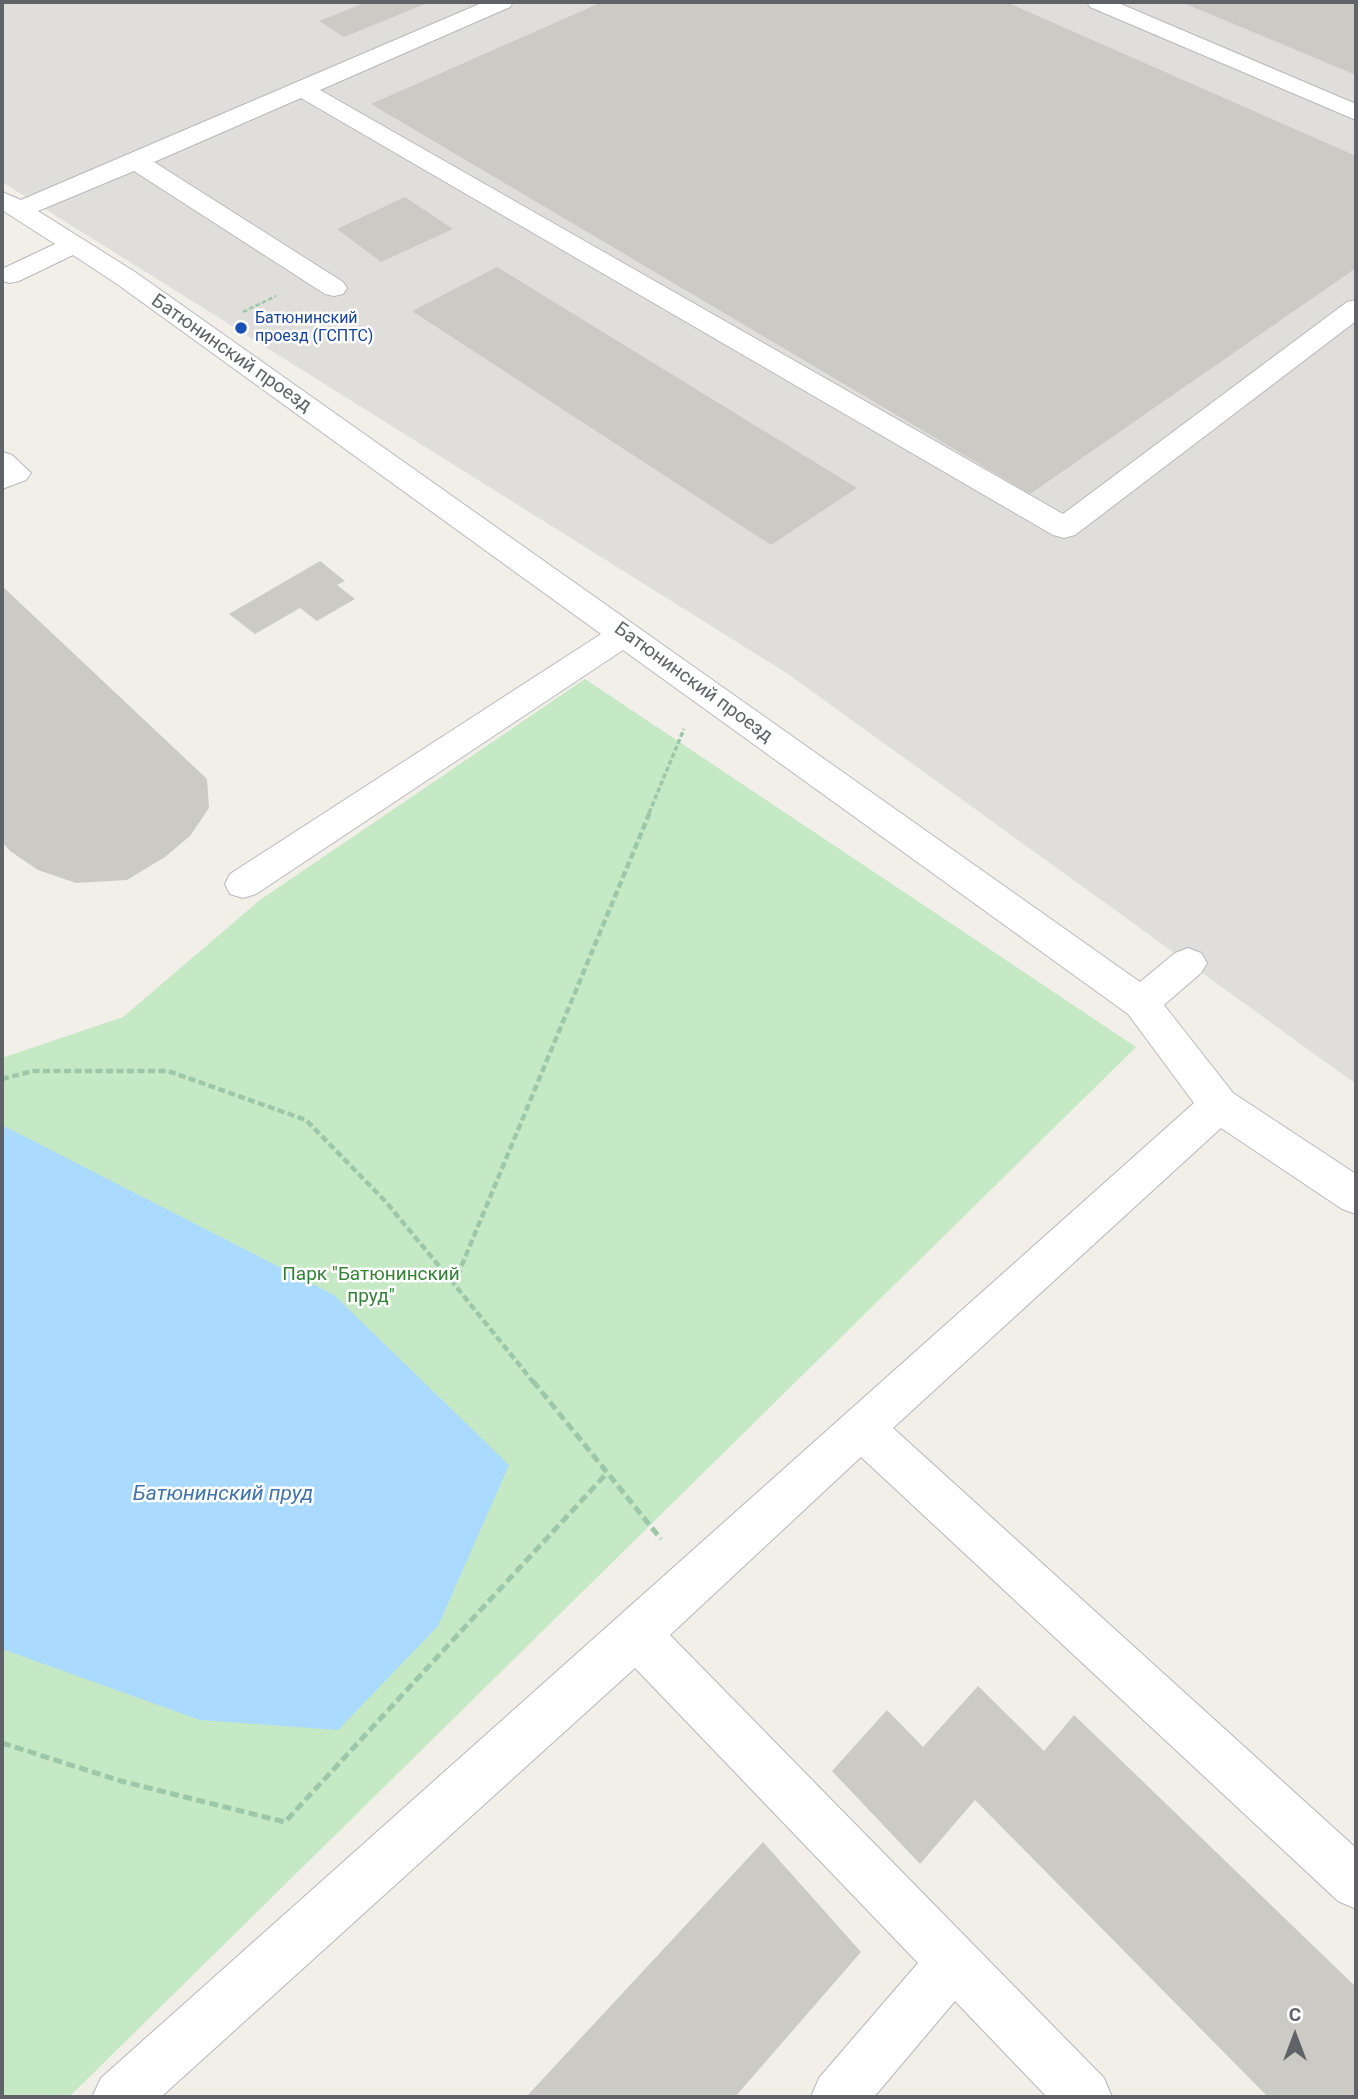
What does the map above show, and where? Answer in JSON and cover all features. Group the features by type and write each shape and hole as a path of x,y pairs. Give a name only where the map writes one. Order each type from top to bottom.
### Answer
{"street":[{"path":"10,204 136,161 502,2"},
{"path":"1098,2 1356,113"},
{"path":"302,89 1064,528 1356,308"},
{"path":"136,161 325,282"},
{"name":"Батюнинский проезд","path":"10,204 201,332 1141,1003 1219,1105 1356,1196"},
{"path":"9,275 74,245"},
{"path":"2,461 16,473 2,480"},
{"path":"243,884 624,634"},
{"path":"1141,1003 1188,963"},
{"path":"120,2097 1219,1105"},
{"path":"861,1428 1356,1883"},
{"path":"636,1634 1085,2097"},
{"path":"838,2097 954,1962"}],"path":[{"path":"201,332 325,282"},
{"path":"454,1284 688,719"},
{"path":"2,1079 33,1072 168,1072 306,1120 386,1202 693,1579"},
{"path":"2,1743 121,1781 285,1822 607,1473"}],"shaded area":[{"path":"2,2 1356,2 1356,1084 788,674 2,182"}],"green space":[{"name":"Парк \"Батюнинский пруд\"","path":"585,679 1136,1047 69,2097 2,2097 2,1058 123,1017 260,900"}],"water":[{"name":"Батюнинский пруд","path":"2,1125 334,1295 509,1465 438,1626 338,1730 200,1720 2,1649"}],"building":[{"path":"367,2 430,2 344,37 319,21"},
{"path":"602,2 1006,2 1356,156 1356,268 1030,494 371,104"},
{"path":"1181,2 1356,2 1356,75"},
{"path":"405,197 453,229 381,262 337,229"},
{"path":"497,267 857,488 771,545 412,311"},
{"path":"320,561 345,581 337,585 355,599 317,621 300,608 255,634 229,614"},
{"path":"2,586 207,779 209,808 190,836 165,857 127,880 76,883 38,870 10,851 2,842"},
{"path":"978,1686 1044,1751 1074,1715 1356,1987 1356,2097 1268,2097 975,1800 920,1864 832,1771 887,1710 923,1747"},
{"path":"763,1842 861,1952 735,2097 526,2097"}],"place":[{"name":"Батюнинский проезд (ГСПТС)","path":"241,328"}]}
